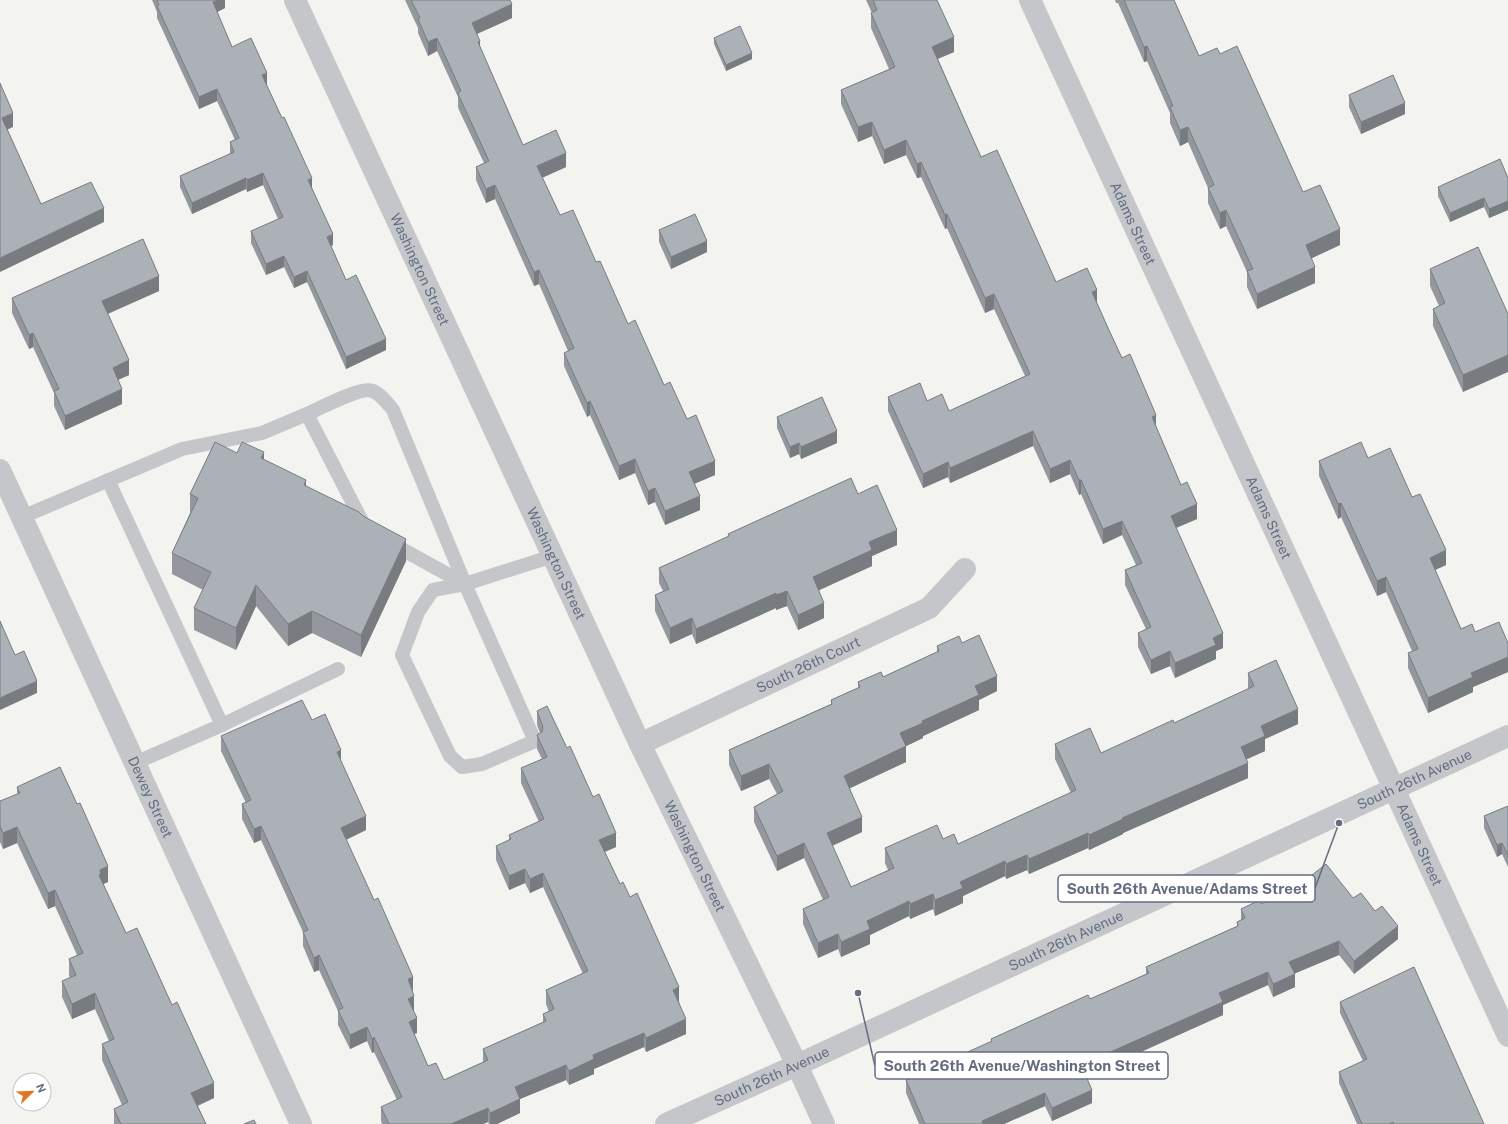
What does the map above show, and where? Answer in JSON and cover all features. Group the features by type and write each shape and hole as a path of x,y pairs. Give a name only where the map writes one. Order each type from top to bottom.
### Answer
{"street":[{"name":"Washington Street","path":"295,0 640,744 824,1124"},
{"name":"Adams Street","path":"1030,0 1508,1036"},
{"name":"Dewey Street","path":"0,470 301,1124"},
{"name":"South 26th Court","path":"640,744 929,608 965,569"},
{"name":"South 26th Avenue","path":"666,1124 1508,736"}],"lane":[{"path":"22,517 182,449 262,433 308,414 357,391 372,390 382,396 393,410 465,584 535,741 482,764 462,767 450,756 402,655 418,612 433,590 465,584 553,556"},
{"path":"308,414 367,530 465,584"},
{"path":"108,480 222,725"},
{"path":"135,763 222,725 338,669"}],"building":[{"path":"157,0 218,0 213,2 232,47 251,38 267,73 262,75 282,118 284,117 312,178 308,180 333,234 327,237 346,280 356,275 386,339 346,357 307,271 294,277 284,256 266,264 251,231 283,217 263,173 247,180 246,178 192,203 180,176 234,152 230,142 239,138 217,89 199,97 157,6 159,5"},
{"path":"411,0 510,0 512,4 472,23 480,41 478,42 523,145 556,130 566,153 537,166 560,215 573,210 596,262 600,261 628,324 635,320 664,385 670,382 687,419 696,415 715,461 689,472 700,496 665,511 655,488 648,491 635,459 619,466 590,401 587,403 564,353 574,348 539,270 534,272 495,185 486,189 476,167 489,161 459,96 458,93 461,91 437,38 428,42 418,19 420,18"},
{"path":"873,0 937,0 954,37 932,47 981,157 997,150 1056,282 1087,268 1097,290 1092,292 1122,358 1130,354 1156,415 1152,417 1181,485 1187,482 1197,504 1171,516 1223,633 1213,638 1216,645 1175,663 1170,651 1151,660 1138,633 1151,627 1125,570 1142,563 1122,521 1103,529 1081,480 1079,480 1070,460 1050,469 1033,431 950,468 948,462 923,474 888,397 920,383 927,401 942,394 949,411 1030,374 994,294 985,298 947,214 945,215 921,162 917,164 906,140 884,150 872,122 858,127 841,90 895,67 871,13 877,10"},
{"path":"1124,0 1174,0 1199,56 1217,48 1220,54 1237,46 1303,192 1320,185 1340,229 1306,245 1315,267 1257,294 1247,271 1253,269 1226,210 1220,213 1208,188 1214,185 1188,127 1180,130 1170,107 1173,106 1147,46 1144,47"},
{"path":"740,26 752,53 726,65 714,38"},
{"path":"1393,75 1405,103 1361,122 1349,95"},
{"path":"0,83 13,113 2,118 41,204 91,182 104,208 0,258"},
{"path":"1500,159 1508,178 1508,201 1489,209 1484,198 1450,213 1438,187"},
{"path":"695,214 707,241 671,257 659,230"},
{"path":"143,239 159,276 102,301 129,360 113,368 122,389 65,416 54,391 59,389 33,333 29,335 12,298"},
{"path":"1478,247 1508,314 1508,355 1463,375 1433,309 1445,303 1430,269"},
{"path":"822,397 837,431 801,447 799,443 790,447 777,417"},
{"path":"215,442 237,453 242,442 264,452 261,458 306,480 304,485 359,512 363,516 406,539 361,635 312,611 288,624 256,585 236,628 194,608 211,572 172,553 198,498 190,494"},
{"path":"1361,442 1368,458 1390,448 1412,497 1420,494 1446,550 1430,558 1461,629 1472,624 1475,632 1499,622 1508,643 1508,657 1471,673 1473,677 1428,698 1408,653 1418,649 1386,577 1377,581 1341,503 1338,504 1319,461"},
{"path":"851,478 858,494 877,485 897,530 869,542 872,550 813,577 824,603 798,615 787,591 776,595 776,593 696,629 692,618 670,628 655,595 669,589 659,568 729,536 728,534"},
{"path":"0,621 15,655 24,651 37,681 0,698"},
{"path":"979,635 997,676 975,686 979,695 922,721 923,723 900,733 906,746 844,776 862,817 827,833 851,887 894,868 885,848 937,825 943,839 954,834 958,844 1076,790 1055,744 1090,728 1101,753 1173,720 1174,723 1254,686 1248,673 1276,660 1298,709 1261,726 1265,736 1241,747 1248,763 1122,818 1123,819 1089,835 1088,833 1029,859 1027,855 1006,864 1005,861 960,882 963,888 935,900 933,894 910,904 909,901 867,921 870,929 841,942 838,934 818,943 803,909 829,897 804,843 777,856 754,807 783,791 769,764 741,776 729,750 832,704 831,700 860,687 858,682 881,672 883,677 939,651 937,646 959,636 962,643"},
{"path":"302,700 312,720 325,714 341,750 337,752 366,816 341,828 374,900 378,898 413,977 408,979 414,996 408,999 417,1018 409,1022 428,1066 436,1063 444,1080 488,1060 483,1049 546,1021 543,1014 554,1009 546,990 588,971 543,873 530,879 525,869 509,876 496,846 511,839 509,835 544,819 521,768 547,757 537,735 542,732 543,727 537,711 547,706 567,748 570,746 593,797 599,794 616,833 599,840 620,884 623,882 630,897 637,893 679,987 673,990 686,1019 646,1038 644,1033 593,1055 594,1059 569,1071 566,1065 515,1087 520,1099 490,1113 488,1108 451,1124 389,1124 381,1107 402,1097 374,1037 372,1039 367,1027 350,1035 338,1010 343,1008 319,955 314,958 303,932 308,930 261,826 254,829 242,804 251,800 221,736"},
{"path":"60,767 77,804 80,803 108,866 100,870 101,874 99,875 126,933 137,928 172,1005 177,1002 214,1083 191,1093 206,1124 121,1124 114,1109 128,1102 102,1044 114,1039 95,993 72,1004 62,981 76,975 69,959 83,953 55,890 48,893 17,827 3,833 0,826 0,801 20,793 17,787"},
{"path":"1508,806 1508,855 1502,843 1497,845 1484,816"},
{"path":"1326,864 1353,898 1361,893 1375,911 1382,906 1398,926 1354,961 1339,941 1289,962 1295,974 1273,984 1268,972 1219,993 1223,1002 1081,1065 1092,1090 1052,1108 1045,1093 982,1121 983,1124 925,1124 906,1080 1088,995 1090,999 1149,973 1146,967 1238,926 1237,922 1245,918 1241,909 1260,900 1261,904 1293,890"},
{"path":"1414,967 1484,1124 1394,1124 1393,1122 1389,1124 1362,1124 1339,1072 1367,1059 1340,1002"},
{"path":"254,1120 256,1124 244,1124"}],"place":[{"name":"South 26th Avenue/Adams Street","path":"1339,823"},
{"name":"South 26th Avenue/Washington Street","path":"858,993"}]}
